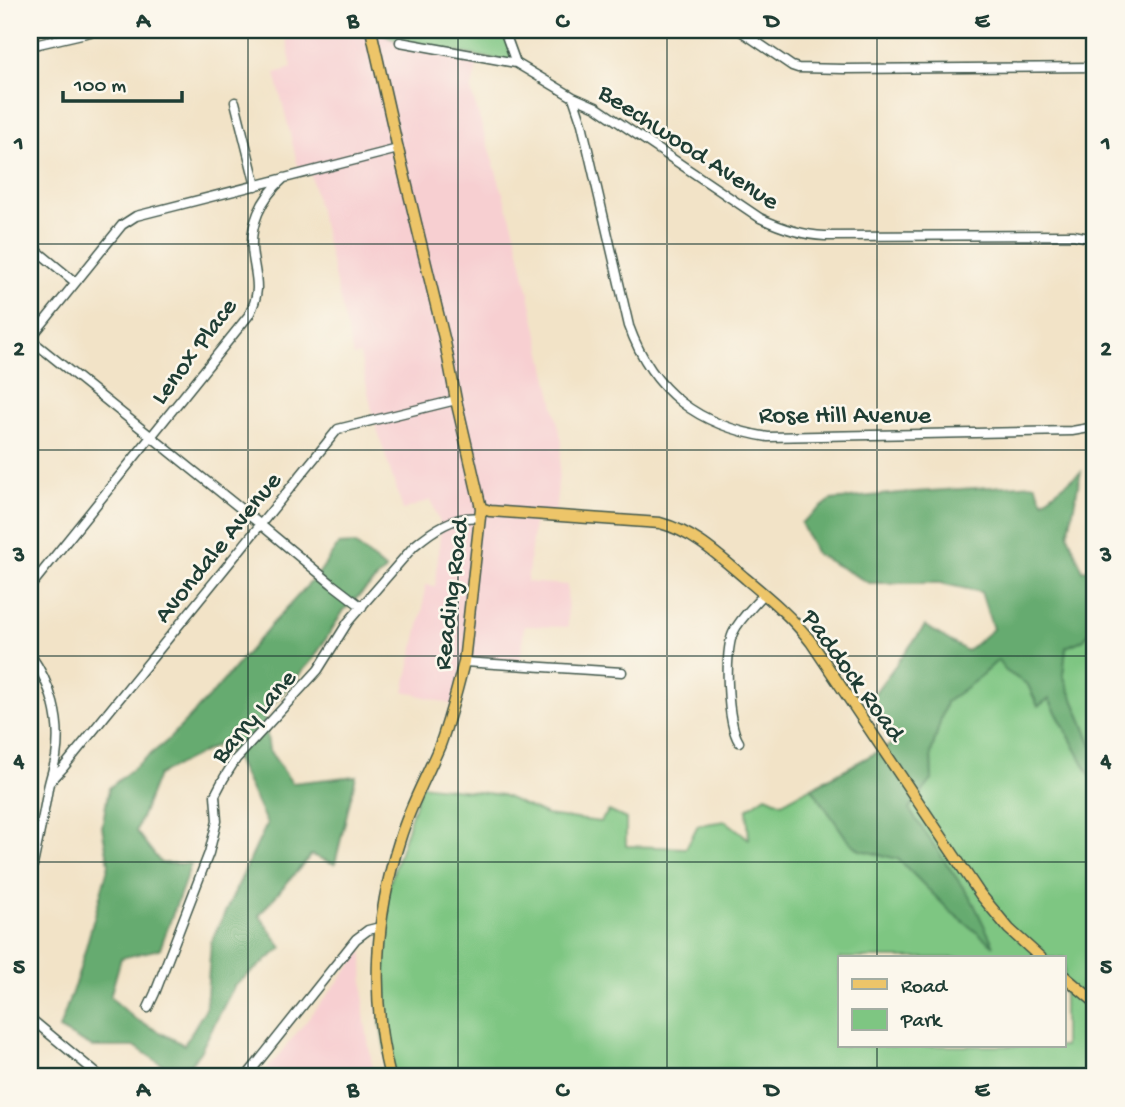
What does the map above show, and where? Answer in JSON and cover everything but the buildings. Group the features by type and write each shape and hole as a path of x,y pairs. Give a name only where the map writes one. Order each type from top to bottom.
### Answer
{"main road":[{"name":"Reading Road","path":"371,30 445,342 481,513 464,662 440,743 400,838 384,901 380,927 379,1011 390,1077"},
{"name":"Paddock Road","path":"481,513 490,510 660,523 695,538 781,608 811,642 994,912 1039,956"},
{"path":"1066,978 1095,1002"}],"street":[{"path":"30,46 99,30"},
{"path":"400,42 516,63 504,30"},
{"path":"739,30 798,68 1095,67"},
{"name":"Beechwood Avenue","path":"516,63 573,97 596,107 760,218 794,233 825,236 1073,235 1095,239"},
{"name":"Rose Hill Avenue","path":"573,97 635,343 663,387 692,411 722,426 768,438 1069,431 1095,428"},
{"path":"235,102 256,186"},
{"path":"362,607 30,339 122,225 136,216 398,149"},
{"name":"Lenox Place","path":"30,587 249,316 254,306 258,284 253,257 253,229 261,205 284,178"},
{"path":"30,245 75,282"},
{"name":"Avondale Avenue","path":"50,782 338,429 456,400"},
{"name":"Barry Lane","path":"148,1008 209,853 216,821 215,795 236,759 318,670 335,645 340,632 404,557 425,537 451,521 481,513"},
{"path":"739,742 734,734 729,693 729,651 738,623 764,594"},
{"path":"30,653 46,681 55,709 58,739 30,880"},
{"path":"464,662 622,672"},
{"path":"246,1077 356,939 368,930 380,927"},
{"path":"30,1018 101,1077"}],"shaded area":[{"path":"284,30 379,30 389,37 479,58 471,91 515,232 562,442 555,515 535,514 527,582 567,585 568,627 524,626 520,666 464,662 453,705 404,691 423,608 425,585 435,586 441,526 431,500 403,510 374,420 360,355 353,356 310,172 300,174 275,73 292,68"},
{"path":"363,951 364,1015 374,1077 261,1077"}],"green space":[{"path":"379,30 504,30 516,63 400,42"},
{"path":"1081,472 1068,535 1083,571 1095,566 1095,630 1090,631 1083,640 1066,647 1063,675 1095,752 1095,779 1092,779 1049,699 1038,706 1028,685 1006,671 998,660 946,702 931,753 932,780 909,809 973,902 994,946 950,911 898,859 860,850 847,839 812,788 894,743 867,703 925,626 967,651 993,629 981,592 940,583 869,583 816,554 801,523 831,500 900,493 1035,484 1043,501"},
{"path":"355,544 386,570 344,610 314,658 264,714 269,750 292,783 356,776 335,864 311,855 259,915 282,948 234,986 200,1052 180,1077 136,1047 92,1047 59,1029 79,972 109,864 102,827 109,788 167,741 213,693 319,573 338,545","holes":["219,744 236,759 267,824 211,942 206,1008 184,1045 135,1019 110,997 121,958 160,949 191,864 161,863 136,831 158,775"]},
{"path":"1095,630 1095,752 1063,675 1066,647 1083,640 1090,631"},
{"path":"998,660 1006,671 1028,685 1038,706 1049,699 1092,779 1095,779 1095,1077 390,1077 380,1022 384,902 421,785 502,795 546,815 600,822 609,811 626,819 626,846 686,848 698,825 726,821 749,839 747,809 766,796 782,803 883,749 932,780 931,753 946,702"}]}
